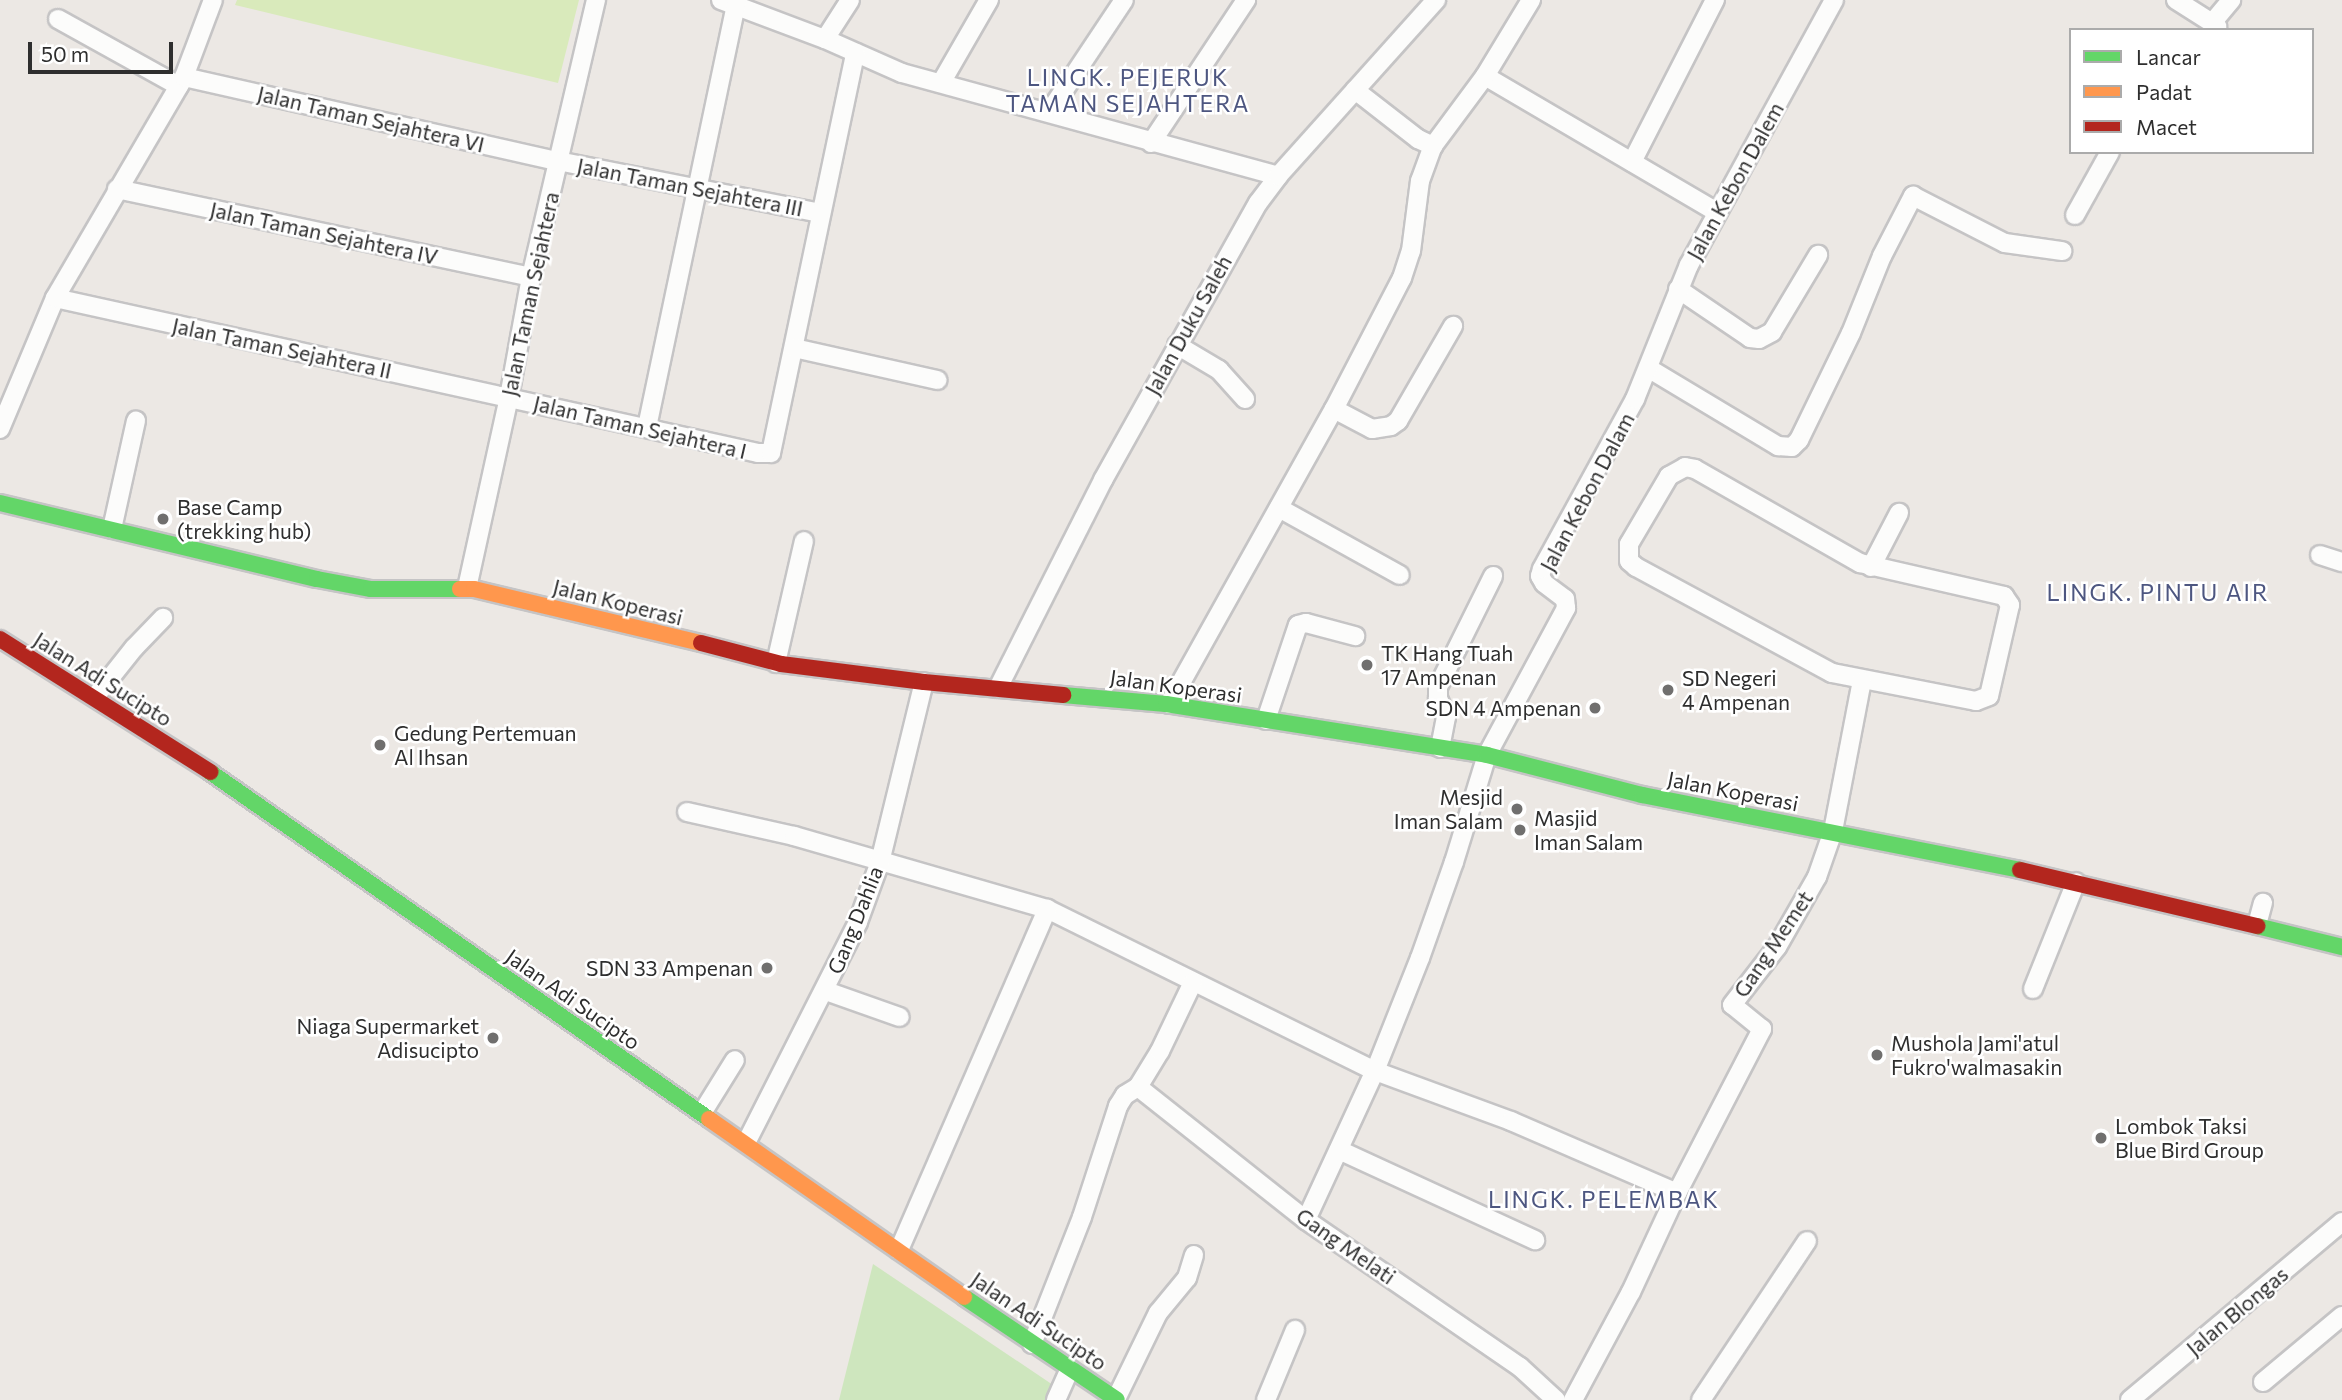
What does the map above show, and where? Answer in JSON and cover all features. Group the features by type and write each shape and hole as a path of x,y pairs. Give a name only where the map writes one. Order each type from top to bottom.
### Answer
{"main road":[{"name":"Jalan Koperasi","path":"0,503 371,589 403,592 467,588 606,619 776,663 924,682 1169,704 1487,755 1642,795 1833,831 2076,882 2342,947"},
{"name":"Jalan Adi Sucipto","path":"0,639 95,697 265,810 1116,1400"}],"street":[{"path":"0,429 55,298 182,82 213,0"},
{"name":"Jalan Taman Sejahtera","path":"467,588 509,397 531,277 596,0"},
{"path":"825,39 849,0"},
{"path":"941,83 989,0"},
{"path":"1050,111 1124,0"},
{"path":"1151,143 1246,0"},
{"name":"Jalan Duku Saleh","path":"998,688 1103,480 1230,248 1278,176 1436,0"},
{"path":"1169,704 1334,409 1402,278 1411,251 1420,181 1433,146 1485,76 1531,0"},
{"path":"1632,162 1715,0"},
{"name":"Jalan Kebon Dalem","path":"1648,368 1678,289 1717,212 1834,0"},
{"path":"2176,0 2204,24 2231,0"},
{"path":"647,427 731,1 902,73 1050,111 1151,143 1278,176"},
{"name":"Jalan Taman Sejahtera VI","path":"58,19 182,82 558,161"},
{"path":"855,53 794,348 937,380"},
{"path":"1485,76 1717,212"},
{"path":"1355,90 1418,139 1433,146"},
{"path":"2075,215 2109,154"},
{"name":"Jalan Taman Sejahtera III","path":"558,161 821,213"},
{"name":"Jalan Taman Sejahtera IV","path":"117,189 531,277"},
{"path":"1648,368 1778,446 1792,447 1799,440 1851,333 1882,256 1913,196 2005,243 2062,251"},
{"path":"1678,289 1750,338 1759,339 1772,332 1818,255"},
{"name":"Jalan Taman Sejahtera II","path":"55,298 509,397"},
{"path":"1334,409 1372,429 1391,426 1398,421 1453,326"},
{"path":"1177,345 1219,370 1245,398"},
{"name":"Jalan Taman Sejahtera I","path":"509,397 758,453 771,453 794,348"},
{"name":"Jalan Kebon Dalam","path":"1487,755 1566,608 1565,599 1544,583 1540,576 1542,569 1635,399 1648,368"},
{"path":"112,530 136,421"},
{"path":"1685,467 1695,469 1848,558 1871,567 1995,593 2007,598 2010,606 1993,689 1983,700 1862,681 1832,673 1636,568 1629,561 1629,544 1669,476 1685,467"},
{"path":"1279,508 1401,575"},
{"path":"1871,567 1899,513"},
{"path":"776,663 804,541"},
{"path":"2320,555 2342,562"},
{"path":"1440,748 1446,717 1438,698 1438,687 1493,576"},
{"path":"95,697 134,648 163,618"},
{"path":"1266,720 1298,625 1306,623 1355,636"},
{"path":"1833,831 1862,681"},
{"name":"Gang Dahlia","path":"746,1143 826,991 858,922 880,862 924,682"},
{"path":"1306,1220 1375,1071 1454,862 1487,755"},
{"path":"687,812 782,833 1047,909 1375,1071 1511,1121 1677,1193 1631,1292 1573,1400"},
{"name":"Gang Memet","path":"1677,1193 1762,1029 1732,1005 1733,1002 1777,947 1810,893 1833,831"},
{"path":"2033,989 2076,882"},
{"path":"2258,925 2263,902"},
{"path":"899,1250 1047,909"},
{"path":"1032,1344 1082,1217 1118,1106 1125,1095 1138,1087 1160,1051 1193,982"},
{"path":"826,991 900,1017"},
{"path":"702,1114 735,1060"},
{"name":"Gang Melati","path":"1138,1087 1306,1220 1520,1367 1556,1400"},
{"path":"1339,1150 1535,1240"},
{"name":"Jalan Blongas","path":"2130,1400 2342,1222"},
{"path":"1701,1400 1807,1241"},
{"path":"1116,1400 1158,1313 1187,1278 1195,1255"},
{"path":"2263,1382 2342,1316"},
{"path":"1266,1400 1294,1330"},
{"path":"1056,1400 1070,1369"}],"green space":[{"path":"237,0 579,0 558,83 235,5"},
{"path":"873,1264 1056,1387 1052,1400 839,1400"}],"traffic: fast":[{"path":"0,503 317,579 371,589 460,589"},
{"path":"1063,695 1166,704 1487,755 1642,795 2020,870"},
{"path":"210,772 709,1119"},
{"path":"2257,926 2342,947"},
{"path":"964,1297 1117,1400"}],"traffic: slow":[{"path":"460,589 474,589 701,643"},
{"path":"709,1119 964,1297"}],"traffic: jam":[{"path":"0,639 210,772"},
{"path":"701,643 781,664 924,682 1063,695"},
{"path":"2020,870 2257,926"}],"place":[{"name":"Base Camp (trekking hub)","path":"163,519"},
{"name":"TK Hang Tuah 17 Ampenan","path":"1367,665"},
{"name":"SD Negeri 4 Ampenan","path":"1668,690"},
{"name":"SDN 4 Ampenan","path":"1595,708"},
{"name":"Gedung Pertemuan Al Ihsan","path":"380,745"},
{"name":"Mesjid Iman Salam","path":"1517,809"},
{"name":"Masjid Iman Salam","path":"1520,830"},
{"name":"SDN 33 Ampenan","path":"767,968"},
{"name":"Niaga Supermarket Adisucipto","path":"493,1038"},
{"name":"Mushola Jami'atul Fukro'walmasakin","path":"1877,1055"},
{"name":"Lombok Taksi Blue Bird Group","path":"2101,1138"}],"district":[{"name":"LINGK. PEJERUK TAMAN SEJAHTERA","path":"1128,90"},
{"name":"LINGK. PINTU AIR","path":"2158,592"},
{"name":"LINGK. PELEMBAK","path":"1604,1199"}]}
